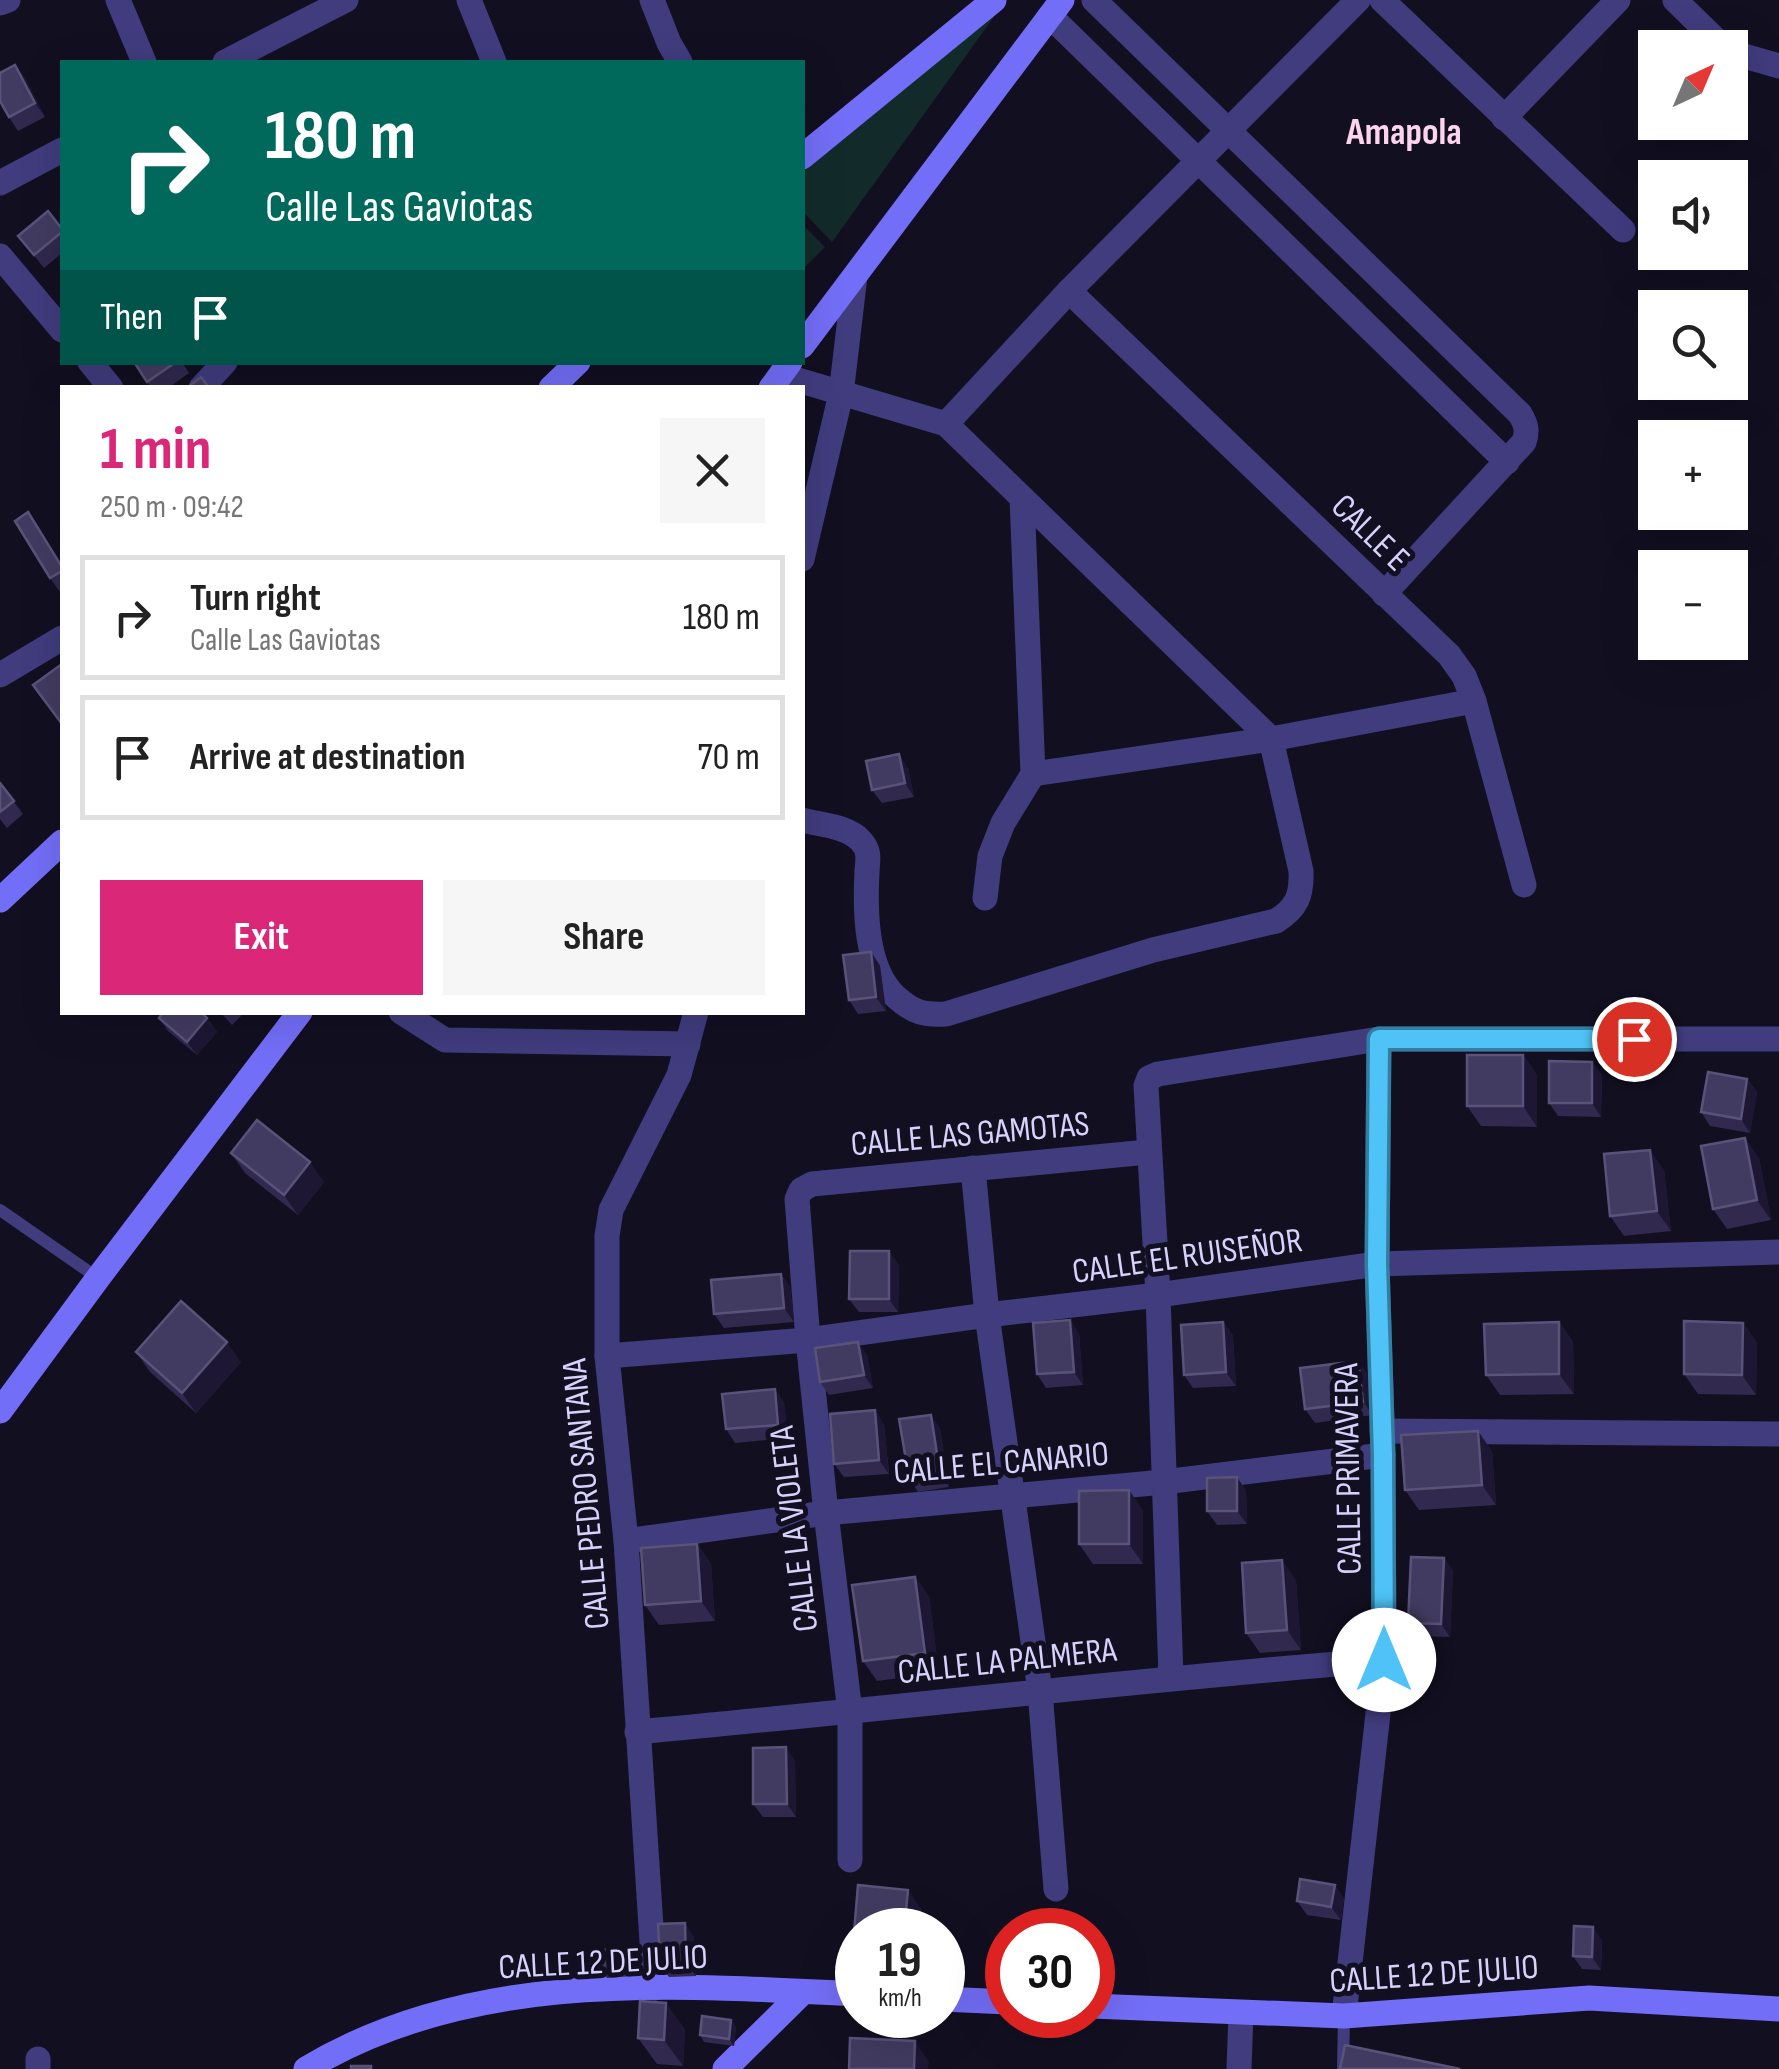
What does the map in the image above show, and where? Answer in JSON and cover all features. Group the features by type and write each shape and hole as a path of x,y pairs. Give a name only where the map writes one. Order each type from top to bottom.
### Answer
{"main road":[{"path":"805,154 994,0"},
{"path":"805,342 1056,8"},
{"path":"554,385 575,365"},
{"path":"0,900 60,844"},
{"path":"0,1411 298,1015"},
{"name":"CALLE 12 DE JULIO","path":"316,2066 368,2036 466,2004 581,1990 835,1993"},
{"path":"724,2069 803,1992"},
{"name":"CALLE 12 DE JULIO","path":"1115,2007 1344,2016 1589,1998 1779,2008"}],"street":[{"path":"0,3 8,0"},
{"path":"118,0 143,60"},
{"path":"229,60 305,9 346,0"},
{"path":"469,0 493,60"},
{"path":"652,0 679,60"},
{"path":"1094,0 1520,414 1526,429 1524,442 1384,594"},
{"path":"946,424 1069,291 1358,0"},
{"path":"1382,0 1623,230"},
{"path":"1504,118 1618,0"},
{"path":"1675,0 1706,30"},
{"path":"1056,8 1198,161 1507,462"},
{"path":"1748,57 1779,66"},
{"path":"0,183 60,151"},
{"path":"0,256 60,328"},
{"path":"805,546 841,394 855,276"},
{"name":"CALLE E","path":"1069,291 1449,655 1464,676 1474,701 1524,885"},
{"path":"92,365 109,385"},
{"path":"204,385 222,365"},
{"path":"781,375 946,424 1271,739 1302,886 1298,901 1276,921 1154,950 946,1014 924,1015 904,1005 888,989 875,967 870,944 869,857 864,845 843,830 805,821"},
{"path":"985,898 990,856 1003,823 1032,774 1022,498"},
{"path":"0,675 60,639"},
{"path":"1032,774 1271,739 1474,701"},
{"path":"406,1015 445,1040 688,1044"},
{"name":"CALLE PEDRO SANTANA","path":"655,1988 626,1541 607,1356 607,1236 611,1210 679,1074 695,1015"},
{"path":"1171,1677 1158,1296 1148,1152 1149,1078 1379,1039 1779,1039"},
{"name":"CALLE PRIMAVERA","path":"1344,2016 1384,1660 1377,1264 1379,1039"},
{"name":"CALLE LAS GAMOTAS","path":"801,1190 812,1184 1148,1152"},
{"path":"973,1168 987,1315 1040,1691 1056,1889"},
{"name":"CALLE LA VIOLETA","path":"801,1190 797,1200 808,1340 850,1712 850,1860"},
{"name":"CALLE EL RUISEÑOR","path":"607,1356 808,1340 1377,1264 1779,1252"},
{"name":"CALLE EL CANARIO","path":"626,1541 826,1513 1164,1482 1382,1443 1779,1434"},
{"name":"CALLE LA PALMERA","path":"638,1732 1171,1677 1384,1660"},
{"path":"1239,2069 1242,2014"}],"lane":[{"path":"0,1210 98,1278"},
{"path":"1342,2069 1344,2016"}],"green space":[{"path":"1006,0 832,242 805,214 805,167"},
{"path":"805,227 825,247 805,267"}],"building":[{"path":"15,65 35,103 9,117 0,101 0,73"},
{"path":"48,211 60,226 60,234 34,255 18,236"},
{"path":"136,365 172,365 147,382"},
{"path":"201,377 207,385 191,385"},
{"path":"28,512 60,564 60,572 50,578 15,521"},
{"path":"60,665 60,721 33,685"},
{"path":"899,754 905,783 872,790 866,761"},
{"path":"0,783 14,801 0,812"},
{"path":"871,952 876,997 849,1000 843,955"},
{"path":"204,1015 207,1018 187,1042 159,1018"},
{"path":"1467,1055 1523,1055 1523,1106 1467,1106"},
{"path":"1549,1061 1592,1062 1592,1103 1549,1103"},
{"path":"1708,1072 1747,1079 1741,1119 1701,1112"},
{"path":"257,1120 310,1162 284,1195 231,1153"},
{"path":"1745,1138 1757,1200 1713,1209 1701,1146"},
{"path":"1650,1150 1657,1211 1610,1216 1604,1154"},
{"path":"850,1251 889,1251 889,1299 849,1299"},
{"path":"781,1274 784,1308 714,1314 711,1280"},
{"path":"181,1301 227,1342 182,1393 136,1352"},
{"path":"1070,1320 1074,1372 1037,1374 1033,1323"},
{"path":"1684,1321 1743,1323 1742,1375 1684,1374"},
{"path":"1223,1322 1226,1372 1184,1375 1181,1325"},
{"path":"1559,1322 1559,1374 1486,1375 1484,1324"},
{"path":"858,1342 864,1375 820,1382 815,1348"},
{"path":"1358,1361 1363,1402 1305,1409 1300,1368"},
{"path":"775,1389 778,1425 726,1429 722,1394"},
{"path":"875,1410 879,1460 834,1464 830,1414"},
{"path":"931,1415 940,1473 909,1478 899,1419"},
{"path":"1478,1431 1482,1485 1405,1490 1401,1435"},
{"path":"1237,1477 1237,1511 1207,1511 1207,1478"},
{"path":"1129,1490 1129,1544 1079,1544 1079,1491"},
{"path":"697,1544 701,1601 645,1605 641,1548"},
{"path":"1411,1557 1444,1558 1441,1624 1408,1623"},
{"path":"1282,1560 1287,1630 1246,1633 1242,1563"},
{"path":"915,1577 925,1653 863,1661 852,1585"},
{"path":"786,1747 787,1804 753,1804 753,1748"},
{"path":"1300,1879 1335,1885 1331,1907 1297,1901"},
{"path":"858,1885 908,1890 906,1908 856,1908"},
{"path":"685,1923 686,1963 660,1964 658,1924"},
{"path":"1574,1926 1593,1927 1592,1957 1573,1956"},
{"path":"627,1949 628,1970 602,1971 601,1950"},
{"path":"640,2001 666,2003 664,2040 638,2038"},
{"path":"702,2016 731,2020 729,2039 700,2035"},
{"path":"850,2038 915,2041 914,2069 849,2069"},
{"path":"1345,2045 1460,2069 1340,2069"}],"district":[{"name":"Amapola","path":"1404,131"}],"route":[{"path":"1384,1660 1377,1264 1379,1039 1634,1039"}]}
